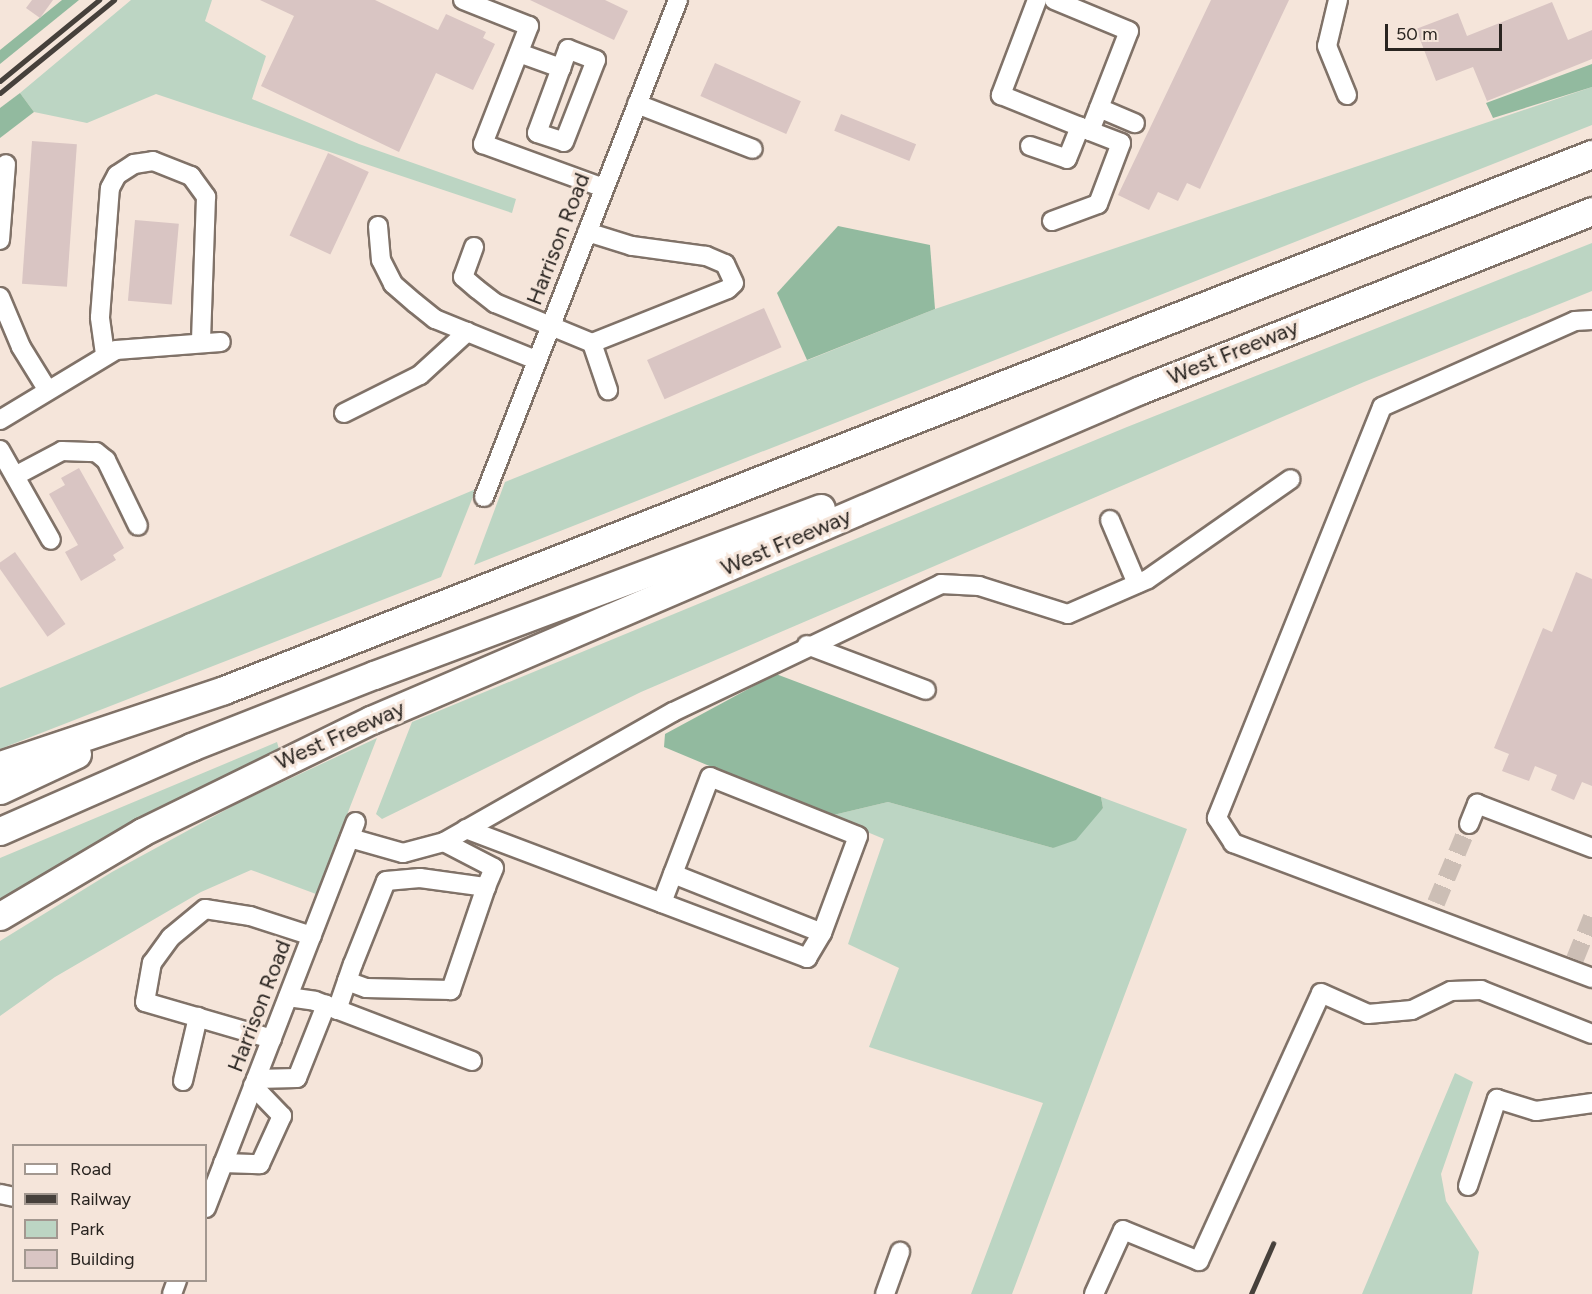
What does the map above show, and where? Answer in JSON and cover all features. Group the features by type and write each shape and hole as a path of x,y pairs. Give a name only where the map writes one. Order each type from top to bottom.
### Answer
{"highway":[{"path":"0,790 224,690 1592,153"},
{"name":"West Freeway","path":"0,916 142,832 286,757 1140,390 1592,211"},
{"path":"0,831 191,747 364,679 1140,390"},
{"path":"0,765 224,690"}],"street":[{"path":"463,0 529,26 483,144 604,188"},
{"name":"Harrison Road","path":"483,496 678,0"},
{"path":"1037,0 1001,95 1121,143 1098,204 1052,221"},
{"path":"1030,146 1067,159 1099,108 1129,31 1054,0"},
{"path":"1338,0 1327,46 1347,95"},
{"path":"568,49 596,60 564,142 537,133 561,68 568,49"},
{"path":"519,53 561,68"},
{"path":"637,104 753,149"},
{"path":"1099,108 1135,123"},
{"path":"105,354 100,317 110,188 117,175 134,164 153,161 191,176 206,197 201,342"},
{"path":"0,240 6,164"},
{"path":"378,226 381,260 393,284 435,318 536,360"},
{"path":"474,247 463,277 495,303 592,343 728,289 733,273 725,264 706,256 632,246 586,232"},
{"path":"1,294 21,347 47,389"},
{"path":"1592,320 1575,321 1382,407 1217,818 1233,843 1433,910 1573,964 1592,978"},
{"path":"344,413 420,375 467,332"},
{"path":"0,420 105,354 201,342 221,342"},
{"path":"592,343 608,390"},
{"path":"0,450 51,540"},
{"path":"15,476 63,451 96,452 106,460 138,526"},
{"path":"444,842 673,712 807,645 941,584 979,586 1068,614 1137,584 1291,479"},
{"path":"1110,520 1137,584"},
{"path":"807,645 926,690"},
{"path":"466,829 807,958 822,933 858,837 710,777 662,903"},
{"path":"1469,824 1477,804 1592,848"},
{"name":"Harrison Road","path":"207,1205 353,830 403,853 444,842"},
{"path":"347,981 366,988 451,990 494,868 444,842"},
{"path":"673,874 822,933"},
{"path":"255,1082 297,1078 347,981 386,881 420,878 486,888"},
{"path":"272,1039 145,1002 152,963 193,917 214,908 312,936"},
{"path":"1094,1294 1123,1230 1199,1261 1321,993 1368,1014 1412,1010 1451,991 1480,990 1592,1034"},
{"path":"288,998 332,1007 472,1061"},
{"path":"183,1081 198,1017"},
{"path":"223,1163 260,1164 282,1116 255,1082"},
{"path":"1467,1186 1497,1100 1536,1111 1592,1103"},
{"path":"885,1294 900,1252"}],"green space":[{"path":"62,0 79,0 0,64 0,50"},
{"path":"131,0 212,0 205,21 266,56 252,99 359,144 516,199 512,213 156,94 87,123 34,112 20,93"},
{"path":"1592,64 1592,87 1493,118 1486,103"},
{"path":"1592,87 1592,125 474,565 505,482 935,309"},
{"path":"20,93 34,112 0,138 0,108"},
{"path":"838,226 930,245 935,309 807,360 777,293"},
{"path":"1592,243 1592,291 1364,382 641,692 382,819 376,814 412,722 1127,427"},
{"path":"476,489 441,577 0,749 0,688"},
{"path":"776,674 1101,797 1103,808 1076,840 1053,848 888,802 829,816 664,747 665,734"},
{"path":"377,738 316,894 251,870 201,892 55,977 0,1016 0,941 112,872 242,801"},
{"path":"277,742 279,749 162,808 0,903 0,858"},
{"path":"1101,797 1187,829 1012,1294 971,1294 1043,1103 869,1047 899,968 848,944 884,839 829,816 888,802 1053,848 1103,808"},
{"path":"1455,1073 1473,1082 1441,1174 1446,1201 1479,1252 1472,1294 1362,1294"}],"building":[{"path":"32,0 53,0 40,18 26,8"},
{"path":"260,0 375,0 438,30 446,14 486,32 483,38 495,44 473,90 436,73 399,152 261,86 294,16"},
{"path":"530,0 605,0 628,11 614,40"},
{"path":"1211,0 1289,0 1200,189 1187,183 1178,201 1158,192 1149,210 1118,195"},
{"path":"1552,2 1568,40 1592,30 1592,59 1487,101 1473,67 1436,81 1416,29 1458,13 1467,36"},
{"path":"715,63 801,101 786,134 700,96"},
{"path":"841,114 916,144 909,161 834,131"},
{"path":"32,141 77,144 67,287 22,284"},
{"path":"328,153 369,172 330,254 290,235"},
{"path":"135,220 179,224 172,305 128,301"},
{"path":"764,308 781,347 665,399 647,360"},
{"path":"79,468 124,548 113,555 116,560 81,581 65,552 78,545 49,494 65,485 61,478"},
{"path":"15,552 65,624 47,637 0,569 0,563"},
{"path":"1576,572 1592,579 1592,786 1582,782 1574,800 1551,790 1557,775 1535,766 1529,781 1502,771 1509,754 1494,748 1543,628 1552,632"}],"tunnel":[{"path":"1436,903 1469,824"},
{"path":"1575,959 1592,917"}],"railway":[{"path":"0,81 99,0"},
{"path":"0,93 114,0"},
{"path":"1251,1294 1273,1244"}]}
